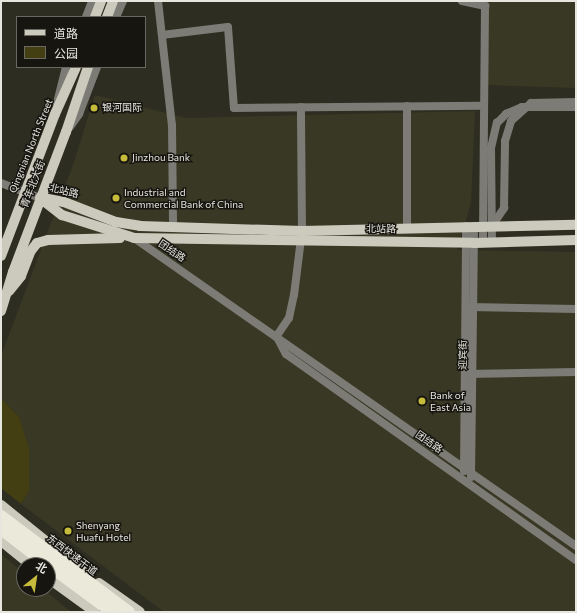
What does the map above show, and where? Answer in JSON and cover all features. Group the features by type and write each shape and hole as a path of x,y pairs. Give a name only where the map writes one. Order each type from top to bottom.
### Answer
{"highway":[{"name":"东西快速干道","path":"1,516 129,612"},
{"path":"1,529 38,557"},
{"path":"56,571 112,612"}],"main road":[{"path":"95,16 101,1"},
{"path":"107,16 113,1"},
{"name":"Qingnian North Street","path":"1,256 55,114 76,68"},
{"name":"青年北大街","path":"1,311 13,272 66,132 71,113 88,68"},
{"name":"北站路","path":"40,198 64,202 123,224 301,235 479,243 576,240"},
{"name":"北站路","path":"40,198 62,215 131,237 301,235 407,228 576,225"},
{"path":"7,295 21,276 30,252 37,243 48,240 131,237"},
{"path":"1,505 84,571 140,612"},
{"path":"1,541 21,557"},
{"path":"64,591 84,571"},
{"path":"56,584 95,612"}],"street":[{"path":"86,16 92,1"},
{"path":"116,16 122,1"},
{"path":"158,1 172,125 172,226"},
{"path":"462,1 485,6 479,243"},
{"path":"162,35 228,27 234,108 482,106"},
{"path":"55,114 66,68"},
{"path":"66,132 79,114 97,68"},
{"path":"479,226 504,208 505,141 511,121 531,103 576,102"},
{"path":"407,106 407,228"},
{"path":"276,337 289,318 294,295 301,235 301,107"},
{"path":"479,226 490,148 497,123 506,114 522,107 576,107"},
{"path":"1,183 40,198"},
{"name":"迎宾街","path":"466,469 469,307 479,243 479,226"},
{"name":"团结路","path":"131,237 576,546"},
{"path":"469,307 576,309"},
{"name":"团结路","path":"276,337 286,354 576,560"},
{"path":"468,374 576,372"},
{"name":"迎宾街","path":"464,480 473,474 468,374"},
{"path":"464,480 466,469"}],"shaded area":[{"path":"479,1 576,1 576,88 487,85 487,3"},
{"path":"95,95 186,118 475,111 471,203 457,250 576,252 576,612 164,612 21,504 29,491 19,417 1,398 1,356 73,165"},
{"path":"1,554 16,566 16,597 53,597 71,612 1,612"}],"green space":[{"path":"1,398 19,417 29,448 29,491 21,504 1,488"}],"place":[{"name":"银河国际","path":"94,108"},
{"name":"Jinzhou Bank","path":"124,158"},
{"name":"Industrial and Commercial Bank of China","path":"116,198"},
{"name":"Bank of East Asia","path":"422,401"},
{"name":"Shenyang Huafu Hotel","path":"68,531"}]}
